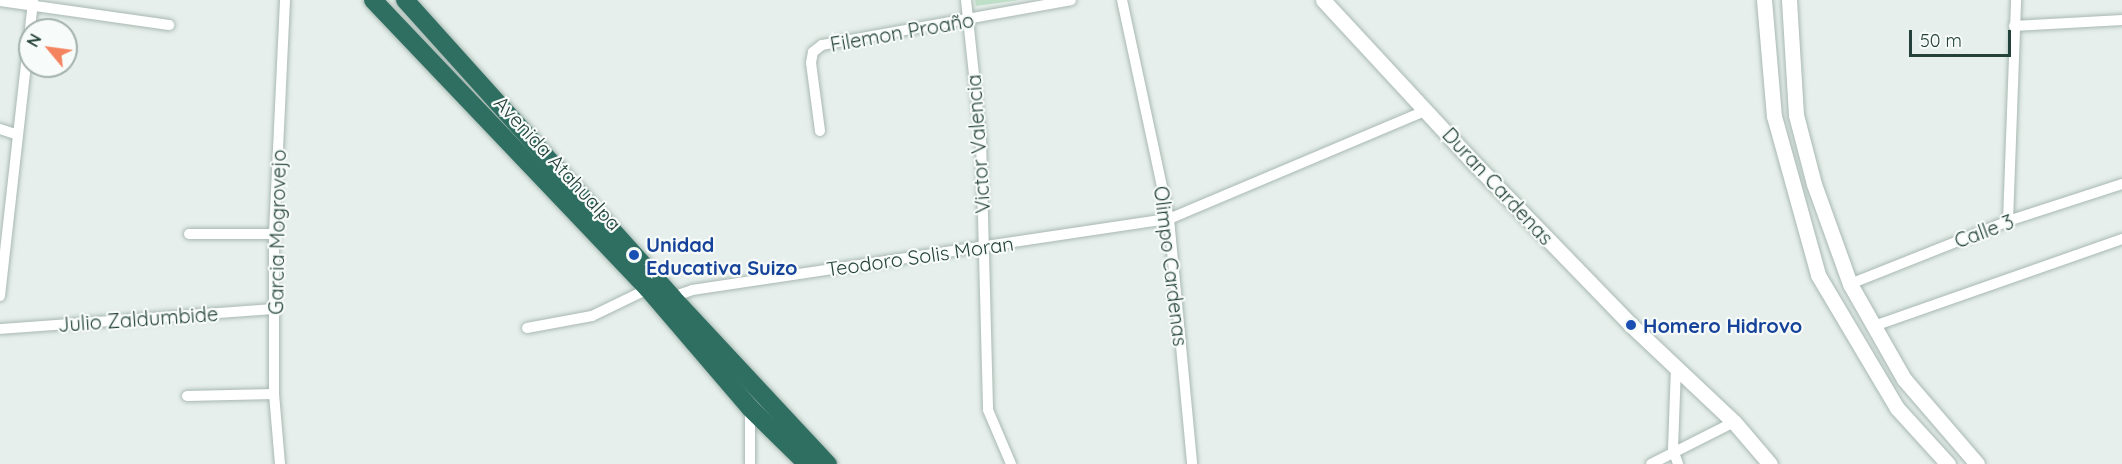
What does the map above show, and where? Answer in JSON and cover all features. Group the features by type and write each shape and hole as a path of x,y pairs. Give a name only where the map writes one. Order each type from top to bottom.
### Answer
{"highway":[{"name":"Avenida Atahualpa","path":"373,0 648,289 750,408 807,464"},
{"name":"Avenida Atahualpa","path":"405,0 672,297 828,464"}],"main road":[{"name":"Duran Cardenas","path":"1323,0 1476,165 1676,367 1734,422 1770,464"},
{"path":"1764,0 1774,116 1818,275 1897,408 1948,464"},
{"path":"1789,0 1796,115 1814,184 1850,284 1904,379 1977,464"}],"street":[{"name":"Garcia Mogrovejo","path":"280,464 274,394 274,234 285,0"},
{"name":"Victor Valencia","path":"966,0 981,140 988,410 1011,464"},
{"name":"Filemon Proaño","path":"820,131 811,63 813,52 822,45 969,21 1071,0"},
{"name":"Olimpo Cardenas","path":"1122,0 1169,219 1192,464"},
{"path":"2008,221 2016,0"},
{"path":"0,1 169,26"},
{"path":"0,296 15,134 32,4"},
{"path":"2014,26 2122,20"},
{"name":"Teodoro Solis Moran","path":"672,297 692,290 1169,219 1427,110"},
{"path":"0,129 15,134"},
{"name":"Calle 3","path":"1850,284 2008,221 2122,184"},
{"path":"189,234 274,234"},
{"path":"1874,326 2122,239"},
{"path":"527,327 592,316 648,289"},
{"name":"Julio Zaldumbide","path":"0,329 275,309"},
{"path":"1676,367 1673,450 1677,464"},
{"path":"187,396 274,394"},
{"path":"750,408 750,464"},
{"path":"1651,464 1673,450 1734,422"}],"green space":[{"path":"975,0 1019,0 976,6"}],"place":[{"name":"Unidad Educativa Suizo","path":"634,255"},
{"name":"Homero Hidrovo","path":"1631,325"}]}
